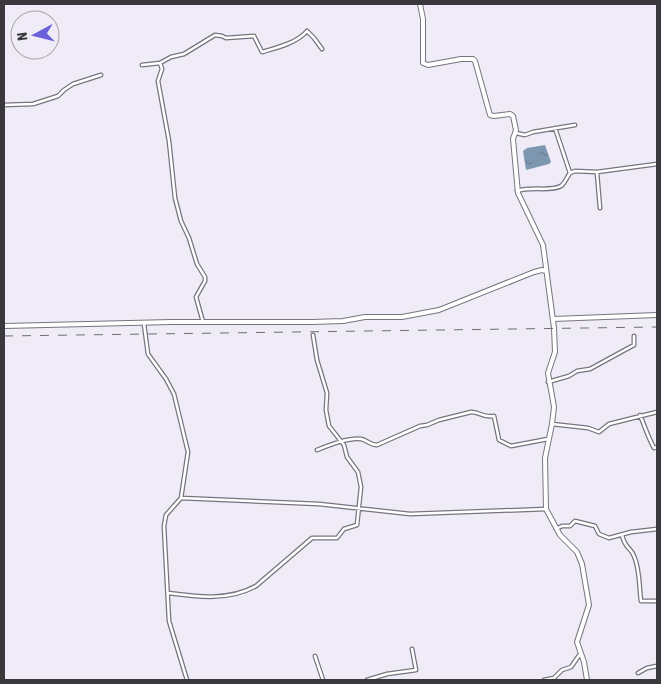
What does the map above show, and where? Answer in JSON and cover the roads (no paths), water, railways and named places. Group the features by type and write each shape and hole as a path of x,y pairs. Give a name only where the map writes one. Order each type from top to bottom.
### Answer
{"street":[{"path":"420,4 423,19 423,63 428,64 461,58 474,60 490,115 511,114 514,119 516,133 513,139 518,191 521,202 542,242 553,319 555,346 553,358 548,369 548,382 554,406 545,458 546,509 562,538 577,552 586,580 589,605 576,642 584,662 587,680"},
{"path":"142,65 160,63 171,57 184,54 215,35 226,38 254,36 262,52 289,43 303,36 307,31 322,49"},
{"path":"160,63 162,69 158,82 169,141 175,198 181,221 189,238 197,264 205,277 205,281 196,297 202,322"},
{"path":"4,105 33,104 58,96 73,84 101,75"},
{"path":"516,133 525,135 575,125"},
{"path":"555,128 570,173"},
{"path":"518,191 531,188 557,188 563,184 570,173 575,171 597,172 657,164"},
{"path":"597,172 600,208"},
{"path":"4,326 143,322 312,322 342,321 365,317 414,316 449,307 536,271 546,271"},
{"path":"553,319 589,316 657,315"},
{"path":"143,322 148,354 174,394 186,440 188,456 181,498 166,515 164,521 169,621 187,680"},
{"path":"168,593 204,597 230,595 250,589 312,538 337,538 344,529 357,525 362,487 358,472 347,457 344,445 329,426 326,410 327,393 317,360 313,335"},
{"path":"548,382 569,376 577,371 590,369 634,345 634,336"},
{"path":"317,450 340,442 361,439 377,445 420,426 475,412 486,417 494,416 499,440 511,446 548,439"},
{"path":"552,424 588,428 599,432 609,424 657,412"},
{"path":"640,415 648,439 654,448 657,447"},
{"path":"181,498 319,504 410,514 546,509"},
{"path":"556,529 562,526 570,526 575,521 595,526 599,534 609,538 631,532 657,529"},
{"path":"622,535 624,545 633,553 637,564 641,600 657,601"},
{"path":"367,680 387,674 416,670 412,649"},
{"path":"544,680 554,678 562,670 571,667 580,654"},
{"path":"315,656 323,680"},
{"path":"638,673 647,668 657,666"}],"water":[{"path":"545,145 551,162 526,170 523,151 527,148"}],"railway":[{"path":"4,336 657,327"}]}
